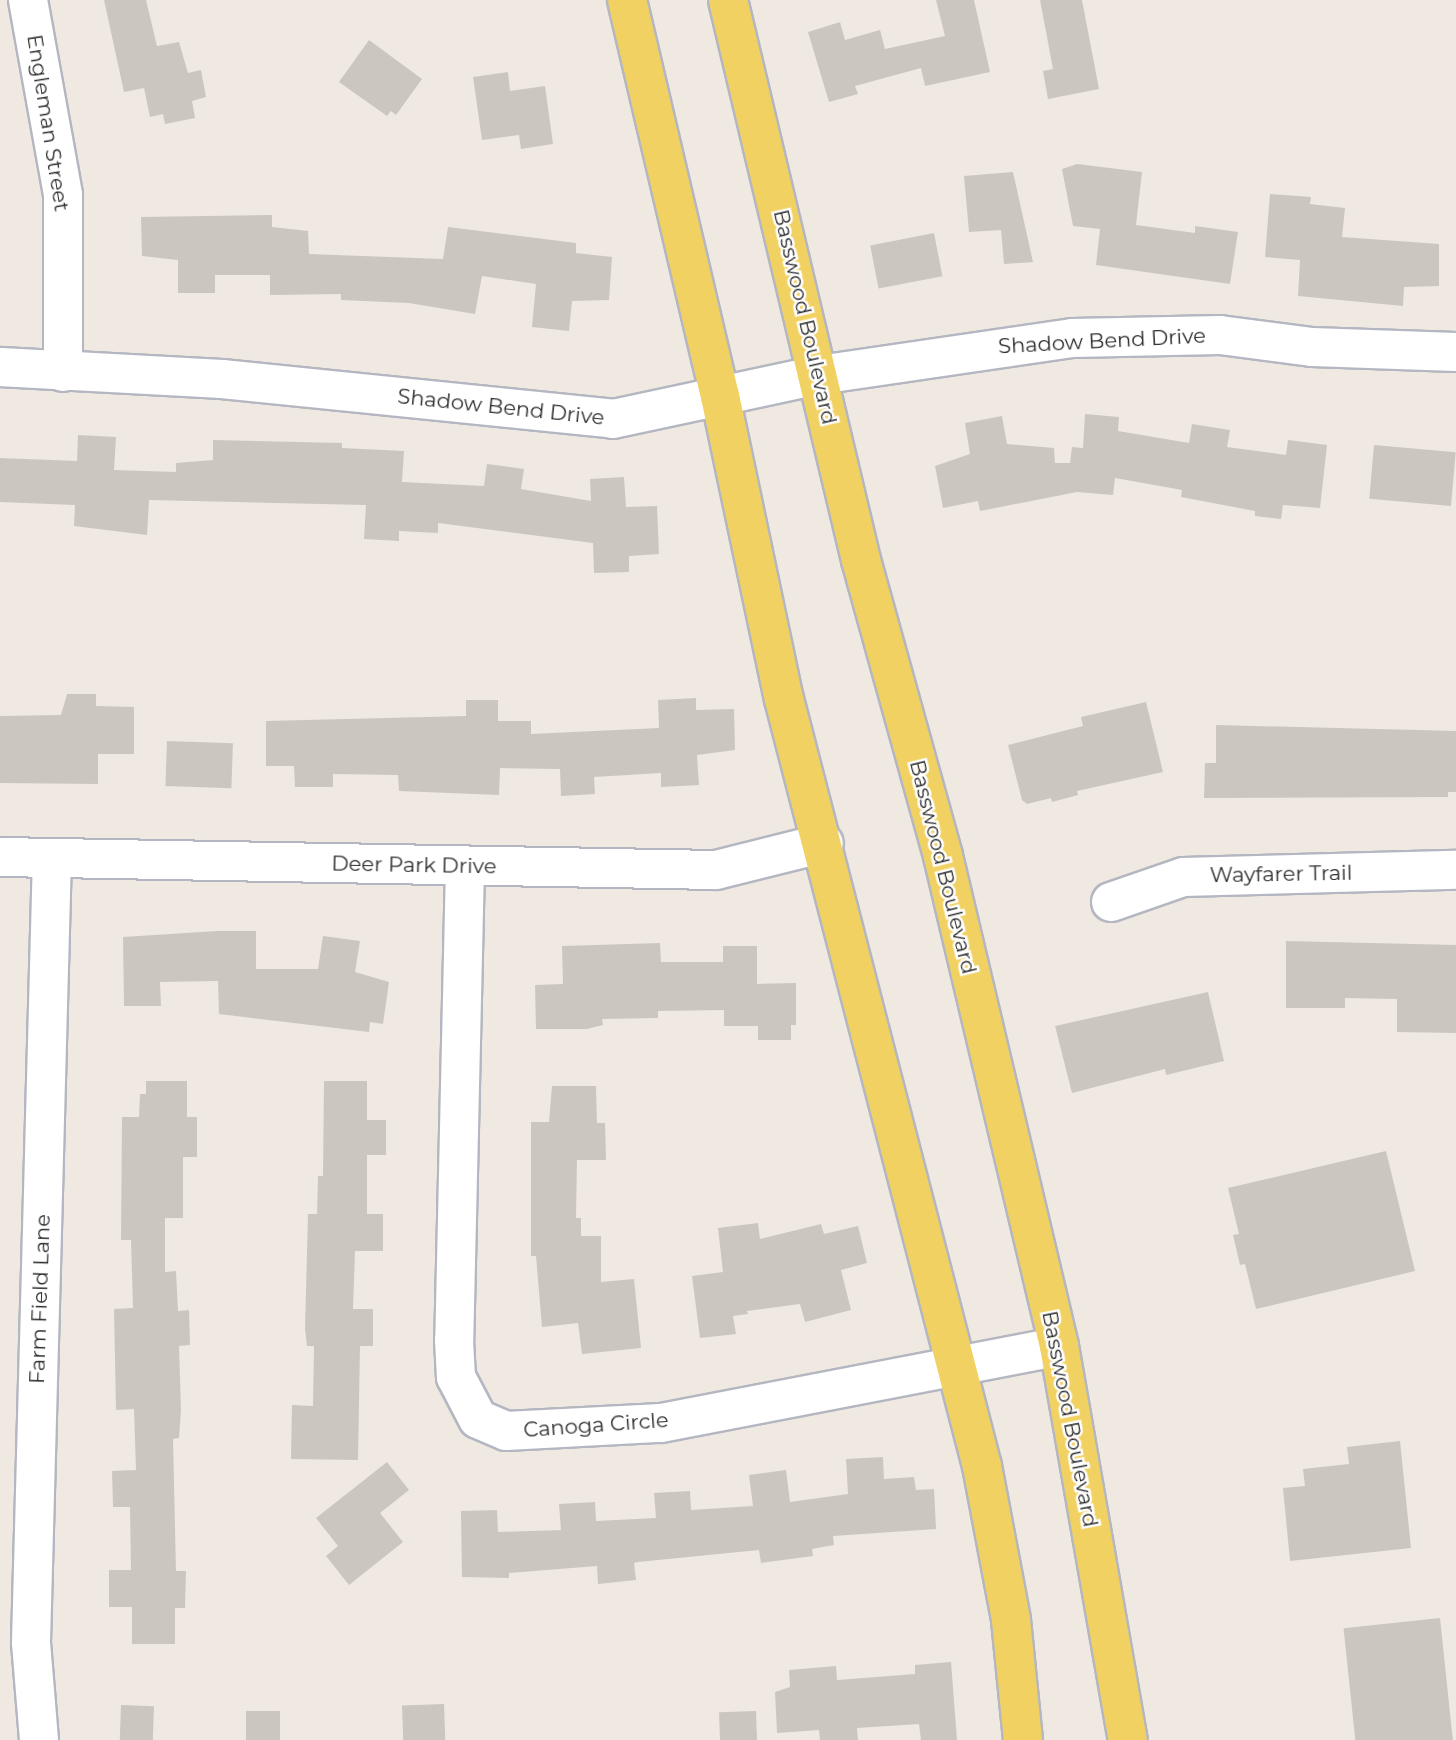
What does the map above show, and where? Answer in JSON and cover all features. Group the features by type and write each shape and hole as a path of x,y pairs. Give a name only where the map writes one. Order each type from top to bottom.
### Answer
{"main road":[{"path":"627,0 720,396 784,699 824,842 925,1233 954,1369 982,1465 1012,1620 1023,1740"},
{"name":"Basswood Boulevard","path":"728,0 861,560 943,856 1059,1346 1128,1740"}],"street":[{"name":"Engleman Street","path":"28,0 63,195 63,372"},
{"name":"Shadow Bend Drive","path":"0,367 222,379 613,419 819,375 1072,338 1220,335 1312,347 1456,352"},
{"name":"Deer Park Drive","path":"0,857 716,870 824,842"},
{"name":"Farm Field Lane","path":"39,1740 31,1642 52,858"},
{"name":"Canoga Circle","path":"465,866 454,1340 456,1377 478,1419 506,1432 661,1423 954,1369 1059,1346"},
{"name":"Wayfarer Trail","path":"1111,902 1183,877 1456,870"}],"building":[{"path":"104,0 146,0 157,46 179,42 188,73 201,70 206,97 192,101 195,118 165,124 163,114 150,117 144,88 124,92"},
{"path":"936,0 974,0 990,72 925,86 921,68 855,86 858,94 829,102 808,32 840,22 845,40 880,30 885,49 945,36"},
{"path":"1040,0 1082,0 1099,89 1048,99 1043,71 1053,69"},
{"path":"369,40 422,79 396,115 391,111 387,116 339,82"},
{"path":"508,72 510,91 545,86 553,144 521,149 519,135 482,140 473,77"},
{"path":"1077,164 1142,172 1136,225 1195,233 1195,226 1238,232 1230,284 1096,265 1100,229 1073,226 1062,169"},
{"path":"1013,172 1033,262 1004,264 1001,230 969,232 964,176"},
{"path":"1270,194 1311,197 1310,204 1345,208 1342,237 1439,244 1439,286 1404,287 1403,306 1298,296 1300,260 1265,257"},
{"path":"272,215 272,227 308,231 309,254 443,259 448,227 576,243 576,253 612,257 609,300 572,301 569,331 532,327 536,284 482,276 475,314 409,303 341,300 341,294 270,295 270,275 215,275 215,293 178,293 178,260 142,256 141,217"},
{"path":"934,233 942,276 879,289 870,245"},
{"path":"1085,414 1119,417 1118,431 1189,443 1192,424 1230,430 1227,447 1286,455 1288,440 1327,445 1320,508 1283,505 1281,519 1255,516 1255,511 1181,497 1182,490 1115,478 1113,495 1077,492 980,511 978,501 943,508 935,466 970,454 965,423 1002,416 1007,444 1054,448 1055,463 1070,463 1072,447 1083,448"},
{"path":"78,435 116,437 114,470 176,472 176,463 213,460 213,440 342,443 342,448 404,451 402,482 484,486 487,464 524,469 521,489 591,501 590,479 624,477 626,507 657,506 659,554 629,556 629,572 594,573 593,543 438,523 438,533 399,531 399,541 364,539 366,505 149,500 147,535 74,526 75,505 0,502 0,458 77,461"},
{"path":"1374,445 1456,452 1451,506 1369,499"},
{"path":"67,694 96,694 96,706 134,707 134,754 98,754 98,784 0,783 0,716 61,715"},
{"path":"696,698 696,710 734,709 735,750 697,755 699,785 661,787 661,773 594,777 595,794 561,796 560,769 500,768 499,795 399,791 398,775 333,774 333,787 295,787 294,766 266,766 266,721 466,716 466,700 498,700 498,721 531,721 531,734 659,728 658,700"},
{"path":"1146,702 1163,772 1077,791 1078,795 1052,802 1051,798 1027,804 1022,800 1008,745 1083,726 1081,717"},
{"path":"1216,725 1456,731 1456,792 1448,792 1448,797 1204,798 1205,763 1216,763"},
{"path":"167,741 233,743 231,788 165,786"},
{"path":"256,931 256,969 318,969 323,936 360,941 355,972 389,982 383,1024 370,1022 369,1032 219,1014 218,981 160,982 161,1006 124,1006 123,937"},
{"path":"1286,941 1456,945 1456,1033 1397,1032 1397,999 1345,998 1345,1008 1286,1008"},
{"path":"660,943 661,962 723,962 723,946 757,946 757,984 796,983 796,1025 791,1025 791,1040 758,1040 758,1026 724,1026 724,1010 658,1011 658,1018 602,1019 603,1025 587,1029 536,1029 535,985 563,984 562,946"},
{"path":"1208,992 1224,1061 1166,1075 1165,1069 1072,1093 1055,1026"},
{"path":"146,1081 187,1081 187,1117 197,1117 197,1157 183,1157 183,1218 165,1218 165,1272 176,1271 178,1311 189,1310 190,1345 179,1346 181,1410 179,1438 173,1439 176,1571 186,1571 185,1608 175,1608 175,1644 132,1644 132,1607 109,1607 109,1570 131,1570 130,1507 113,1507 112,1471 136,1470 134,1409 116,1410 114,1309 133,1308 131,1240 121,1240 122,1117 139,1117 140,1094 146,1094"},
{"path":"324,1081 367,1081 367,1120 386,1120 386,1155 367,1155 367,1214 383,1214 383,1251 355,1251 353,1309 373,1309 373,1346 360,1346 358,1460 291,1459 292,1405 313,1406 314,1346 307,1346 305,1329 308,1214 317,1214 318,1176 323,1176"},
{"path":"552,1086 596,1086 597,1123 605,1123 606,1160 577,1160 576,1218 581,1218 581,1236 601,1236 601,1282 634,1279 641,1348 582,1354 578,1323 542,1327 536,1256 531,1256 531,1122 549,1122"},
{"path":"1386,1151 1415,1271 1256,1309 1245,1264 1240,1265 1233,1235 1239,1234 1228,1188"},
{"path":"758,1223 760,1239 821,1224 824,1234 858,1226 867,1263 841,1270 851,1310 805,1322 800,1304 747,1311 748,1314 733,1316 736,1334 700,1338 692,1276 723,1272 718,1228"},
{"path":"1400,1441 1411,1548 1290,1561 1283,1488 1305,1486 1303,1469 1349,1464 1347,1447"},
{"path":"883,1457 884,1479 914,1477 916,1490 934,1489 936,1529 833,1536 834,1545 812,1549 813,1556 761,1563 759,1550 638,1562 634,1563 636,1580 598,1584 597,1566 509,1573 509,1578 462,1577 461,1511 497,1510 498,1532 561,1530 559,1504 595,1502 596,1521 656,1518 654,1493 690,1491 691,1510 753,1506 749,1475 786,1470 790,1502 848,1494 846,1459"},
{"path":"387,1462 409,1490 380,1513 403,1542 349,1585 326,1556 338,1546 316,1518"},
{"path":"1440,1618 1453,1740 1355,1740 1344,1628"},
{"path":"951,1662 957,1740 921,1740 919,1724 857,1728 858,1740 820,1740 819,1730 777,1733 775,1692 790,1687 789,1670 836,1666 837,1680 915,1674 915,1665"},
{"path":"444,1704 445,1740 403,1740 402,1705"},
{"path":"121,1705 154,1706 153,1740 120,1740"},
{"path":"246,1711 280,1711 280,1740 246,1740"},
{"path":"756,1711 757,1740 720,1740 719,1712"}]}
